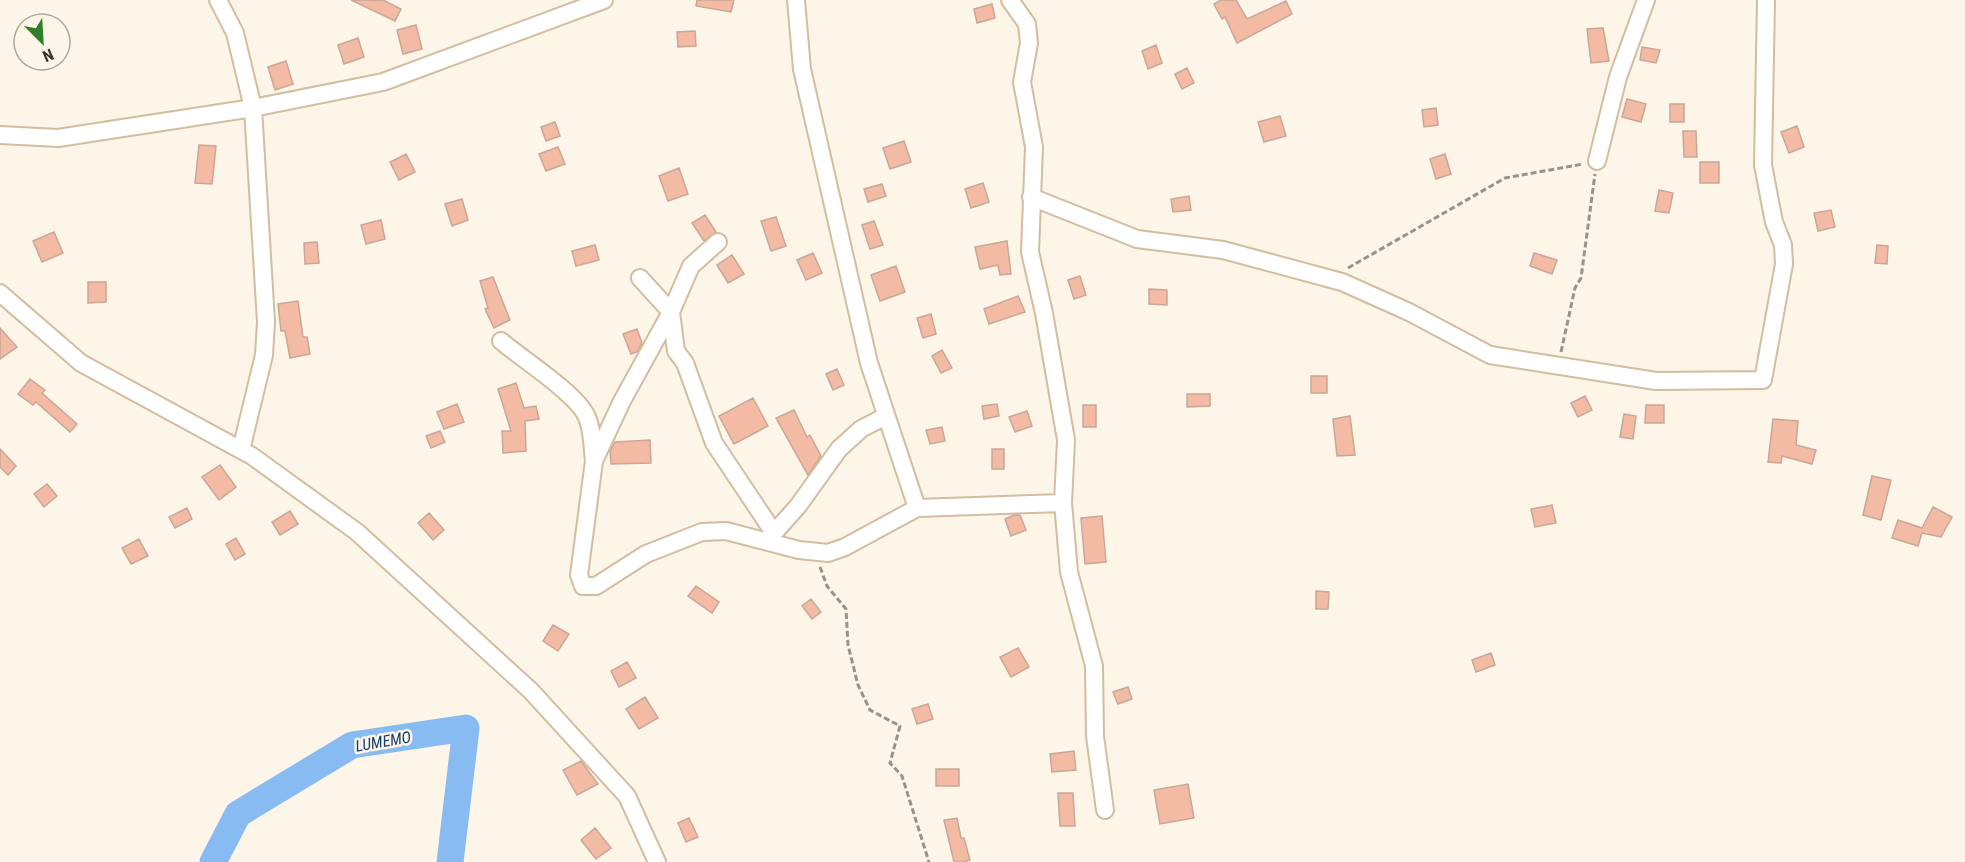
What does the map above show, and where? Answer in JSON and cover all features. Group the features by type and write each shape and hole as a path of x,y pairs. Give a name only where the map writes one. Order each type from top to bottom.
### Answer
{"street":[{"path":"219,0 235,33 253,108 266,322 264,355 241,450"},
{"path":"0,135 58,138 253,108 383,82 604,0"},
{"path":"796,0 802,69 869,363 917,508"},
{"path":"1010,0 1027,24 1029,43 1022,82 1034,147 1030,197 1030,252 1044,313 1066,440 1063,503 1069,572 1094,666 1095,736 1105,810"},
{"path":"1597,161 1618,77 1646,0"},
{"path":"1030,197 1137,239 1223,250 1342,282 1409,312 1490,356 1656,381 1763,380 1784,264 1783,245 1774,222 1763,165 1766,0"},
{"path":"594,461 622,401 671,312 691,266 718,242"},
{"path":"640,278 671,312 676,351 685,363 714,443 771,537"},
{"path":"0,293 81,363 241,450 357,532 531,691 627,796 657,862"},
{"path":"501,341 566,392 586,414 594,461 579,575 583,586 596,586 646,554 702,532 726,531 771,537 814,551 828,553 845,547 917,508 1063,503"},
{"path":"771,537 798,506 838,449 861,429 886,416"}],"path":[{"path":"1342,282 1349,266 1505,178 1597,161 1581,278 1575,288 1558,366"},
{"path":"814,551 827,586 846,609 848,645 858,685 870,710 900,726 890,763 902,776 929,862"}],"building":[{"path":"351,0 383,0 401,9 395,21"},
{"path":"697,0 734,0 731,12 696,6"},
{"path":"1221,0 1236,0 1247,19 1286,1 1292,14 1237,43 1225,17 1222,19 1214,4"},
{"path":"992,4 995,18 977,23 974,9"},
{"path":"416,25 422,49 403,54 397,30"},
{"path":"1603,28 1609,61 1591,63 1587,29"},
{"path":"695,31 696,46 678,47 677,32"},
{"path":"358,38 364,57 344,64 338,45"},
{"path":"1156,45 1162,63 1148,69 1142,51"},
{"path":"1642,47 1660,50 1656,63 1640,60"},
{"path":"286,61 293,84 275,90 268,67"},
{"path":"1187,68 1194,83 1182,89 1175,74"},
{"path":"1627,99 1646,104 1641,122 1622,117"},
{"path":"1670,104 1684,104 1684,122 1670,122"},
{"path":"1436,108 1438,125 1424,127 1422,110"},
{"path":"1280,116 1286,136 1264,142 1258,122"},
{"path":"555,122 560,136 546,141 541,127"},
{"path":"1797,126 1804,147 1789,153 1781,132"},
{"path":"1683,131 1696,131 1697,157 1684,157"},
{"path":"904,141 911,162 890,169 883,148"},
{"path":"199,145 216,146 212,184 195,183"},
{"path":"558,147 565,164 546,171 539,154"},
{"path":"406,154 415,172 399,180 390,162"},
{"path":"1445,154 1451,174 1436,179 1430,159"},
{"path":"1700,162 1719,162 1719,183 1700,183"},
{"path":"679,168 688,194 668,201 659,176"},
{"path":"983,183 989,202 971,208 965,189"},
{"path":"882,184 886,196 868,202 864,189"},
{"path":"1659,190 1673,193 1669,213 1655,211"},
{"path":"1189,196 1191,210 1173,212 1171,199"},
{"path":"462,199 468,220 452,226 445,204"},
{"path":"1831,210 1835,227 1818,231 1814,213"},
{"path":"705,215 716,232 704,241 692,223"},
{"path":"776,217 786,246 771,251 761,221"},
{"path":"381,220 385,239 366,244 361,225"},
{"path":"874,221 883,245 870,249 862,225"},
{"path":"54,232 63,253 42,262 33,241"},
{"path":"1007,241 1011,274 1000,275 998,265 980,269 975,247"},
{"path":"317,242 319,263 305,264 304,243"},
{"path":"595,245 599,260 576,266 572,251"},
{"path":"1877,245 1888,246 1887,264 1875,263"},
{"path":"813,253 822,273 806,280 797,260"},
{"path":"1534,253 1557,260 1552,274 1530,266"},
{"path":"732,255 744,274 728,283 717,265"},
{"path":"896,266 905,292 880,301 871,275"},
{"path":"1080,276 1086,295 1074,299 1068,280"},
{"path":"493,277 510,320 494,328 485,309 488,308 480,281"},
{"path":"88,282 106,282 106,302 88,303"},
{"path":"1149,289 1167,290 1167,305 1149,304"},
{"path":"1018,296 1025,312 989,324 984,309"},
{"path":"298,301 303,337 307,337 310,354 290,358 285,331 281,331 278,304"},
{"path":"931,314 936,334 923,338 917,318"},
{"path":"0,328 17,347 0,359"},
{"path":"637,329 642,343 637,352 631,354 623,334"},
{"path":"942,350 952,368 941,373 932,356"},
{"path":"837,369 844,385 833,390 826,374"},
{"path":"1311,376 1327,376 1327,393 1311,393"},
{"path":"30,379 45,390 42,393 77,424 70,432 36,402 33,405 18,394"},
{"path":"516,383 524,408 536,406 539,419 525,421 526,451 503,453 502,431 511,431 498,389"},
{"path":"1187,394 1210,394 1210,406 1187,407"},
{"path":"1585,396 1592,410 1578,417 1571,403"},
{"path":"753,398 768,426 734,444 719,416"},
{"path":"457,404 464,422 444,429 437,412"},
{"path":"997,404 999,416 984,419 982,406"},
{"path":"1083,405 1096,405 1096,427 1083,427"},
{"path":"1646,405 1664,405 1664,423 1645,423"},
{"path":"794,410 807,437 810,435 821,456 808,475 776,418"},
{"path":"1027,411 1032,426 1015,432 1009,417"},
{"path":"1624,414 1636,416 1633,439 1620,437"},
{"path":"1350,416 1355,455 1337,456 1333,419"},
{"path":"1773,419 1798,421 1796,445 1816,450 1812,464 1782,456 1781,463 1768,462"},
{"path":"942,427 945,441 930,444 926,430"},
{"path":"440,431 445,442 431,448 426,436"},
{"path":"650,440 651,463 611,464 610,451 615,442"},
{"path":"0,449 16,466 8,475 0,467"},
{"path":"992,449 1004,449 1004,469 992,469"},
{"path":"220,465 236,487 219,500 202,477"},
{"path":"1872,476 1891,480 1881,520 1863,515"},
{"path":"47,484 57,496 44,507 34,494"},
{"path":"1552,505 1556,523 1535,527 1531,509"},
{"path":"1933,507 1952,517 1941,537 1922,533 1918,546 1892,538 1898,520 1922,528"},
{"path":"187,508 192,519 175,528 169,517"},
{"path":"290,511 298,524 280,535 272,522"},
{"path":"429,513 444,530 433,540 418,523"},
{"path":"1020,515 1026,530 1011,536 1005,519"},
{"path":"1102,516 1106,562 1085,564 1081,518"},
{"path":"236,538 245,554 235,560 226,544"},
{"path":"139,539 148,556 131,564 122,548"},
{"path":"696,586 719,602 712,613 688,596"},
{"path":"1316,591 1329,592 1328,609 1316,609"},
{"path":"811,599 821,612 812,619 802,606"},
{"path":"553,625 569,634 558,651 543,641"},
{"path":"1018,648 1029,667 1011,677 1000,657"},
{"path":"1491,653 1495,665 1476,672 1472,660"},
{"path":"627,662 636,678 619,687 611,671"},
{"path":"1128,687 1132,699 1118,704 1113,692"},
{"path":"645,697 658,718 639,729 626,709"},
{"path":"928,704 933,719 917,724 912,709"},
{"path":"1074,751 1076,770 1052,772 1050,754"},
{"path":"581,761 598,784 577,795 563,770"},
{"path":"936,769 959,769 959,786 936,786"},
{"path":"1188,784 1194,818 1160,824 1154,790"},
{"path":"1058,793 1073,793 1075,826 1060,826"},
{"path":"689,818 698,837 686,842 678,823"},
{"path":"957,818 961,838 964,838 970,860 963,862 954,862 944,820"},
{"path":"595,828 611,848 596,859 581,840"}],"waterway":[{"name":"LUMEMO","path":"213,862 238,814 352,745 466,728 450,862"}]}
